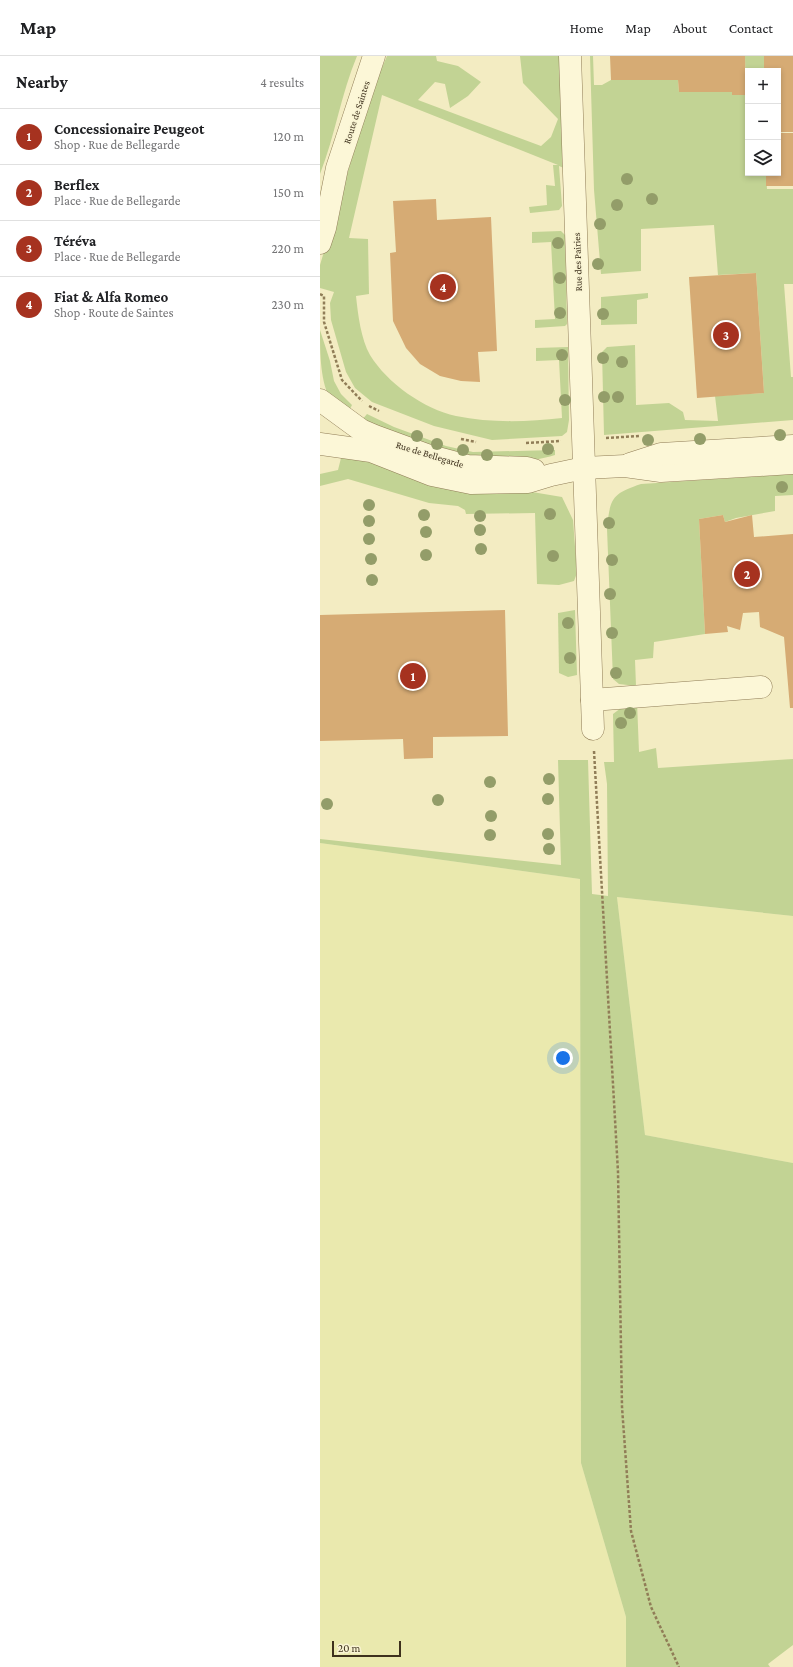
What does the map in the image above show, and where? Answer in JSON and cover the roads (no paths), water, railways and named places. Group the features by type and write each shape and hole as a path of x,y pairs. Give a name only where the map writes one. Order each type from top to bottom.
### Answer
{"street":[{"name":"Route de Saintes","path":"337,168 374,56"},
{"name":"Rue des Pairies","path":"570,56 593,729"},
{"path":"320,202 337,168"},
{"path":"320,243 325,228 337,168"},
{"name":"Rue de Bellegarde","path":"320,400 361,430 427,455 468,466 526,468 551,475"},
{"name":"Rue de Bellegarde","path":"320,444 371,451 432,475 470,483 528,482 551,475 584,468 625,466 661,471 793,463"},
{"name":"Rue de Bellegarde","path":"625,466 661,454 793,446"},
{"path":"592,700 761,687"}],"place":[{"name":"Fiat & Alfa Romeo","path":"443,287"},
{"name":"Téréva","path":"726,335"},
{"name":"Berflex","path":"747,574"},
{"name":"Concessionaire Peugeot","path":"413,676"}]}
